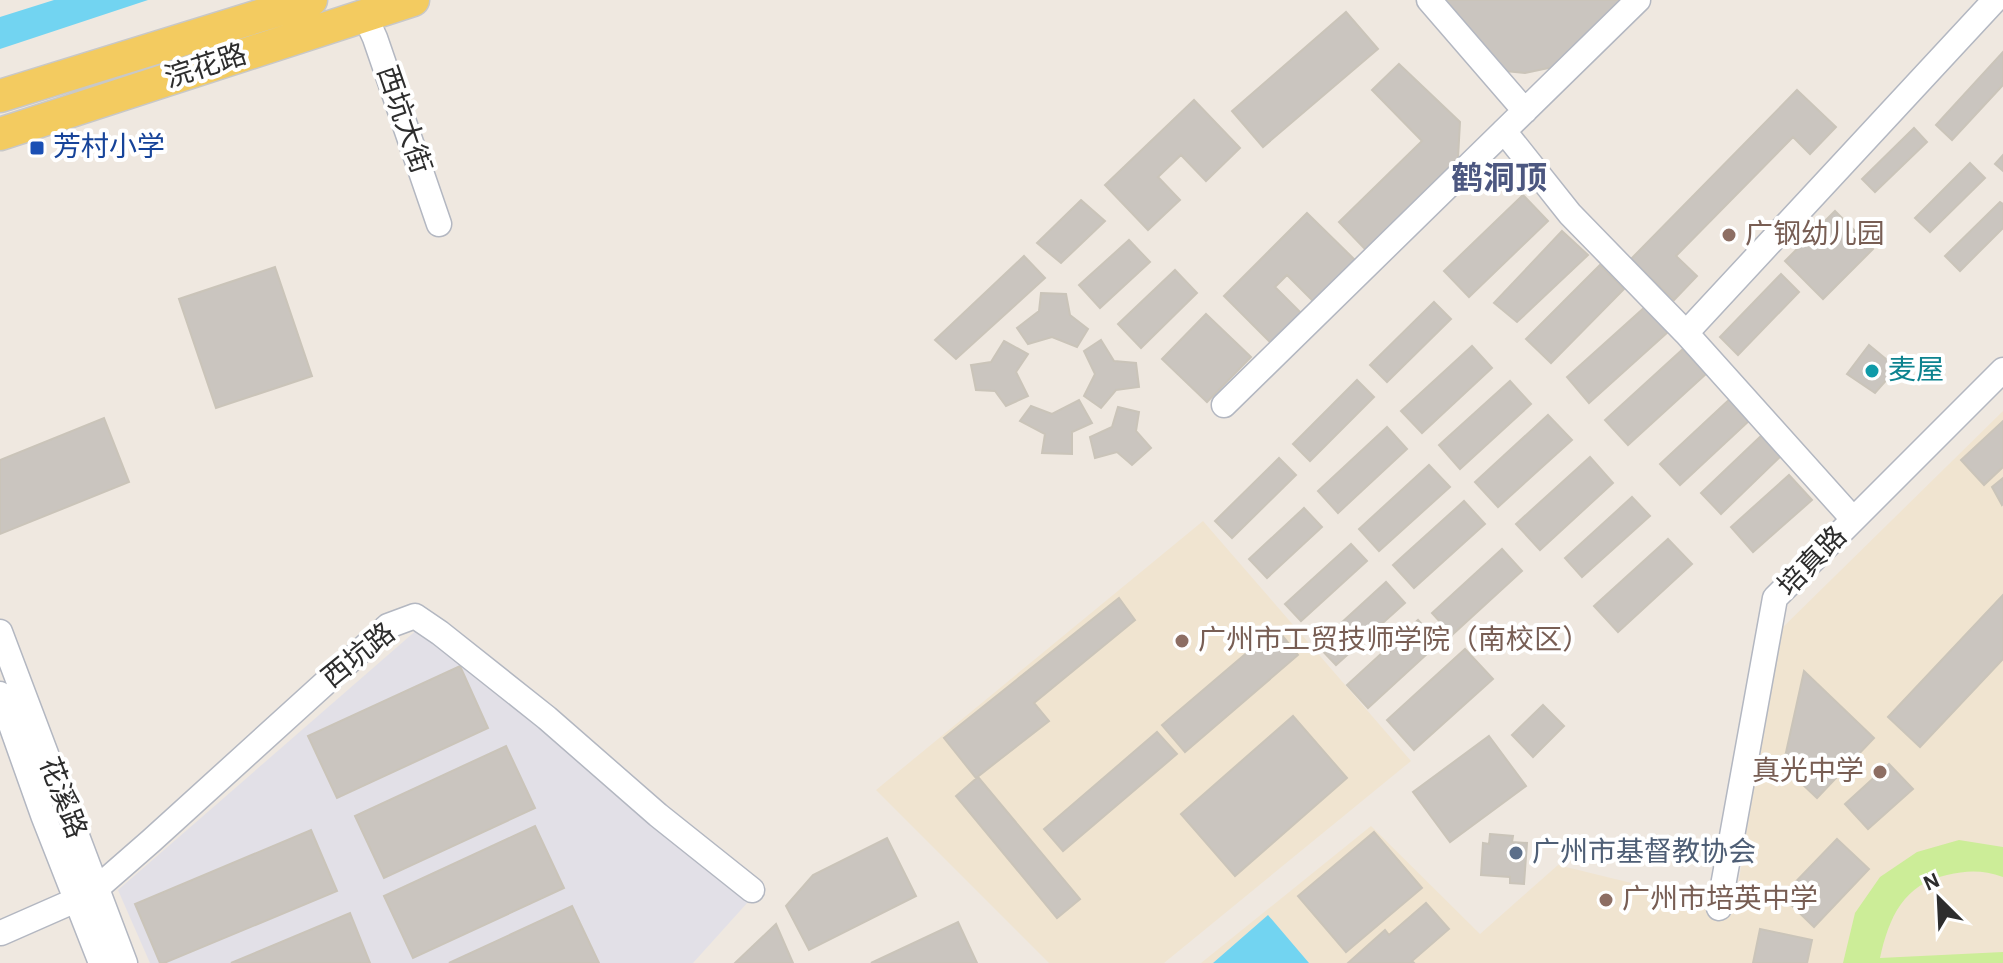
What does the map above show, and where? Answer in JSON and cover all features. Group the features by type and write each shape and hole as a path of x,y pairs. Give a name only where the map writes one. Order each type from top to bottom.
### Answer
{"main road":[{"name":"浣花路","path":"0,96 311,0"},
{"name":"浣花路","path":"0,134 413,0"}],"street":[{"path":"1429,0 1525,111"},
{"path":"1224,405 1638,0"},
{"path":"1686,333 1995,0"},
{"name":"西坑大街","path":"365,16 439,224"},
{"path":"1504,131 1570,214 1686,333 1853,519"},
{"name":"培真路","path":"1719,908 1775,598 2003,370"},
{"name":"西坑路","path":"1,933 86,894 151,841 388,626 415,616 547,718 658,815 752,890"},
{"name":"花溪路","path":"0,632 86,894 101,963"},
{"name":"花溪路","path":"0,694 86,894 125,963"}],"shaded area":[{"name":"真光中学","path":"2003,411 2003,963 1201,963 1371,826 1480,934 1558,865 1734,912 1778,632"},
{"name":"广州市工贸技师学院（南校区）","path":"1203,521 1411,761 1164,963 1049,963 876,790"},
{"path":"419,628 748,902 693,963 150,963 118,890"}],"green space":[{"path":"1959,840 2003,847 2003,877 1982,872 1962,872 1932,879 1920,886 1909,894 1894,916 1880,958 2003,952 2003,963 1843,963 1855,913 1880,877 1917,852"}],"water":[{"path":"54,0 148,0 0,49 0,17"},
{"path":"1268,915 1309,963 1213,963"}],"building":[{"path":"1437,0 1623,0 1553,67 1525,73 1495,70"},
{"path":"1346,12 1378,49 1263,147 1232,111"},
{"path":"2003,52 2003,85 1952,140 1936,125"},
{"path":"1399,64 1460,122 1458,158 1366,250 1339,222 1422,141 1372,90"},
{"path":"1797,90 1836,127 1810,154 1793,137 1676,256 1697,276 1674,300 1631,259"},
{"path":"1194,100 1240,148 1206,181 1181,155 1158,177 1180,200 1148,230 1105,185"},
{"path":"1914,128 1927,142 1875,192 1862,179"},
{"path":"2003,155 2003,171 1995,164"},
{"path":"1970,163 1985,178 1930,232 1915,218"},
{"path":"1523,195 1548,221 1469,297 1444,271"},
{"path":"1081,200 1105,221 1061,263 1037,243"},
{"path":"2000,202 2003,204 2003,228 1960,271 1945,256"},
{"path":"1835,211 1873,249 1823,299 1785,261"},
{"path":"1307,213 1356,261 1314,302 1287,275 1275,287 1301,313 1271,343 1224,296"},
{"path":"1562,231 1588,255 1517,322 1494,303"},
{"path":"1129,240 1150,262 1100,308 1079,285"},
{"path":"1024,256 1045,278 956,359 935,340"},
{"path":"1600,265 1624,289 1551,363 1526,339"},
{"path":"275,267 312,376 216,408 179,299"},
{"path":"1175,270 1197,293 1141,348 1118,324"},
{"path":"1781,274 1799,292 1738,355 1720,337"},
{"path":"1041,293 1066,294 1070,315 1088,329 1077,347 1052,337 1028,344 1017,328 1039,311"},
{"path":"1434,302 1451,319 1387,382 1370,365"},
{"path":"1645,307 1668,332 1589,403 1567,377"},
{"path":"1206,314 1251,357 1207,402 1162,359"},
{"path":"1101,340 1114,361 1136,363 1139,387 1116,390 1101,408 1084,396 1095,374 1084,351"},
{"path":"1004,341 1028,354 1016,372 1028,396 1006,406 995,391 976,390 971,365 991,362"},
{"name":"麦屋","path":"1869,345 1897,368 1875,393 1847,374"},
{"path":"1472,346 1492,368 1422,433 1401,411"},
{"path":"1683,349 1706,374 1628,445 1605,420"},
{"path":"1357,380 1374,397 1310,461 1293,444"},
{"path":"1510,381 1531,404 1460,469 1439,445"},
{"path":"1731,398 1751,419 1680,485 1660,464"},
{"path":"1079,400 1092,423 1072,432 1072,454 1042,453 1045,434 1020,421 1031,406 1052,414"},
{"path":"1118,407 1139,412 1136,431 1151,448 1132,465 1117,452 1095,458 1090,437 1112,427"},
{"path":"1548,415 1572,440 1498,507 1475,482"},
{"path":"104,418 129,482 0,534 0,460"},
{"path":"2003,421 2003,467 1984,485 1961,460"},
{"path":"1387,427 1407,449 1338,513 1318,491"},
{"path":"1761,436 1781,456 1721,514 1701,493"},
{"path":"1590,457 1613,483 1540,550 1516,524"},
{"path":"1279,458 1296,475 1232,538 1215,521"},
{"path":"1429,465 1450,487 1379,551 1359,529"},
{"path":"1789,475 1812,500 1753,552 1731,527"},
{"path":"2003,478 2003,504 2002,505 1992,487"},
{"path":"1632,497 1650,516 1582,577 1565,558"},
{"path":"1464,501 1485,524 1414,588 1393,565"},
{"path":"1304,508 1322,527 1267,578 1249,559"},
{"path":"1668,539 1692,564 1618,632 1594,606"},
{"path":"1351,544 1367,561 1301,621 1285,604"},
{"path":"1502,549 1522,571 1452,635 1432,613"},
{"path":"1386,582 1405,603 1336,665 1317,645"},
{"path":"2003,595 2003,659 1920,747 1888,717"},
{"path":"1119,598 1135,620 1034,703 1049,721 976,778 944,738"},
{"path":"1418,620 1439,643 1368,708 1347,685"},
{"path":"1276,628 1298,655 1185,752 1162,725"},
{"path":"1465,649 1493,679 1414,750 1387,720"},
{"path":"460,666 488,728 337,798 308,736"},
{"path":"1804,671 1874,738 1817,798 1783,766"},
{"path":"1543,705 1564,726 1533,757 1512,735"},
{"path":"1293,716 1347,778 1235,876 1181,814"},
{"path":"1157,732 1177,754 1063,851 1044,829"},
{"path":"1489,736 1526,786 1450,842 1413,792"},
{"path":"506,746 535,808 384,878 355,816"},
{"path":"1889,764 1913,789 1868,829 1845,804"},
{"path":"978,777 1080,899 1057,918 956,796"},
{"path":"535,826 564,888 413,958 384,896"},
{"path":"311,830 337,891 160,963 135,904"},
{"path":"1374,832 1422,888 1346,952 1298,896"},
{"path":"1490,834 1513,836 1512,842 1527,843 1524,884 1510,883 1510,877 1481,875 1483,843 1489,844"},
{"path":"887,838 916,896 809,950 786,906 813,875"},
{"path":"1837,839 1869,869 1814,927 1782,896"},
{"path":"1426,903 1449,929 1412,961 1414,963 1348,963 1385,930 1389,935"},
{"path":"572,906 599,963 449,963"},
{"path":"350,913 370,963 231,963"},
{"path":"958,922 977,963 871,963"},
{"path":"776,924 793,963 735,963"},
{"path":"1760,929 1812,940 1807,963 1753,963"}],"place":[{"name":"芳村小学","path":"37,148"},
{"name":"广钢幼儿园","path":"1729,235"},
{"name":"麦屋","path":"1872,371"},
{"name":"广州市工贸技师学院（南校区）","path":"1182,641"},
{"name":"真光中学","path":"1880,772"},
{"name":"广州市基督教协会","path":"1516,853"},
{"name":"广州市培英中学","path":"1606,900"}],"district":[{"name":"鹤洞顶","path":"1499,179"}]}
